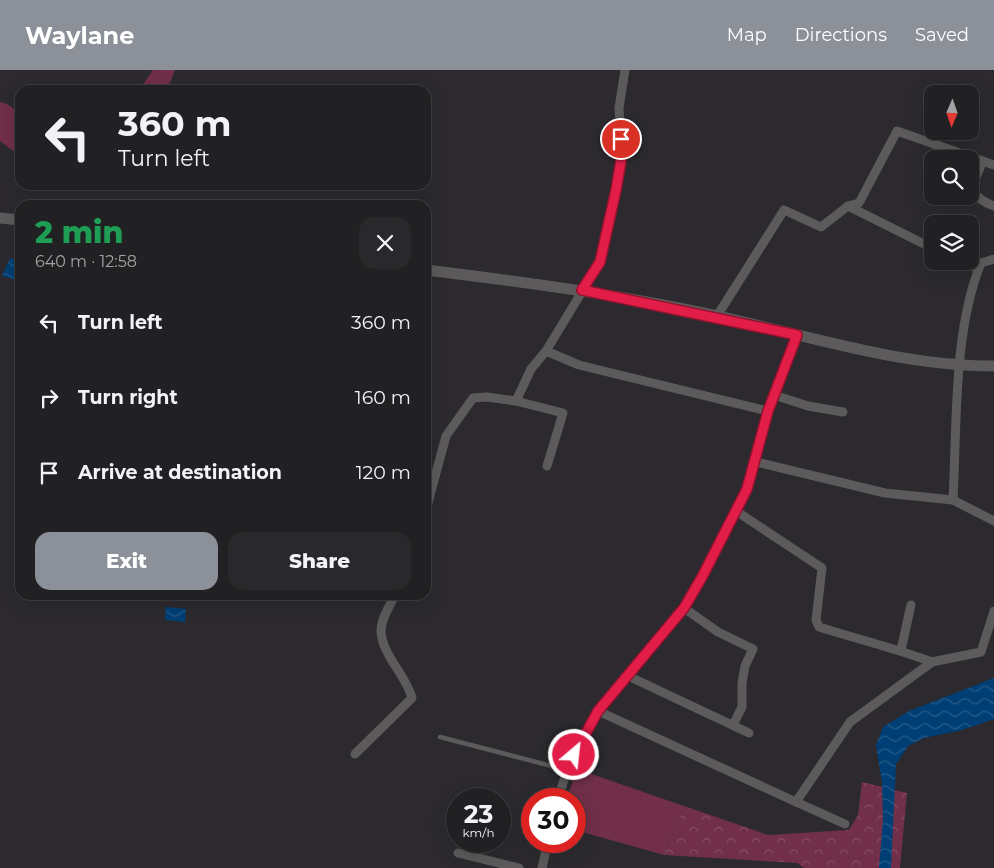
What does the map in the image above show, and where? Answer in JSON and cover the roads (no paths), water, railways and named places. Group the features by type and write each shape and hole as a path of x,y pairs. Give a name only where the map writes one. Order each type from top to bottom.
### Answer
{"street":[{"path":"516,401 531,369 546,351 600,262 622,155 619,108 625,70"},
{"path":"717,316 784,210 821,227 848,206 859,203 897,131 994,164"},
{"path":"983,161 972,186 972,191 985,203 994,206"},
{"path":"848,206 924,244"},
{"path":"0,218 15,220"},
{"path":"979,266 980,263 994,259"},
{"path":"953,500 960,366 966,314 978,270"},
{"path":"431,271 582,290 717,316 913,360 960,366 994,366"},
{"path":"561,788 567,770 598,711 626,675 684,608 736,511 747,489 756,462 768,411 797,335"},
{"path":"546,351 579,365 768,411"},
{"path":"774,395 808,406 842,412"},
{"path":"431,492 446,436 473,398 486,397 516,401 563,413 547,466"},
{"path":"756,462 885,493 953,500 994,521"},
{"path":"736,511 822,568 816,620 819,627 901,650 932,662"},
{"path":"355,754 412,698 409,688 387,650 381,632 384,617 392,600"},
{"path":"901,650 911,605"},
{"path":"684,608 718,632 753,648 745,666 742,684 742,707 733,725"},
{"path":"796,802 850,722 932,662 981,652 990,629 994,611"},
{"path":"626,675 749,733"},
{"path":"598,711 845,824"},
{"path":"542,868 545,853"},
{"path":"458,854 519,868"}],"lane":[{"path":"440,737 567,770"}],"water":[{"path":"10,258 15,260 15,280 2,276"},
{"path":"166,607 186,609 185,622 165,620"},
{"path":"994,678 994,719 962,730 924,738 908,746 896,764 891,868 879,868 883,820 882,782 876,745 883,727 909,711"}]}
